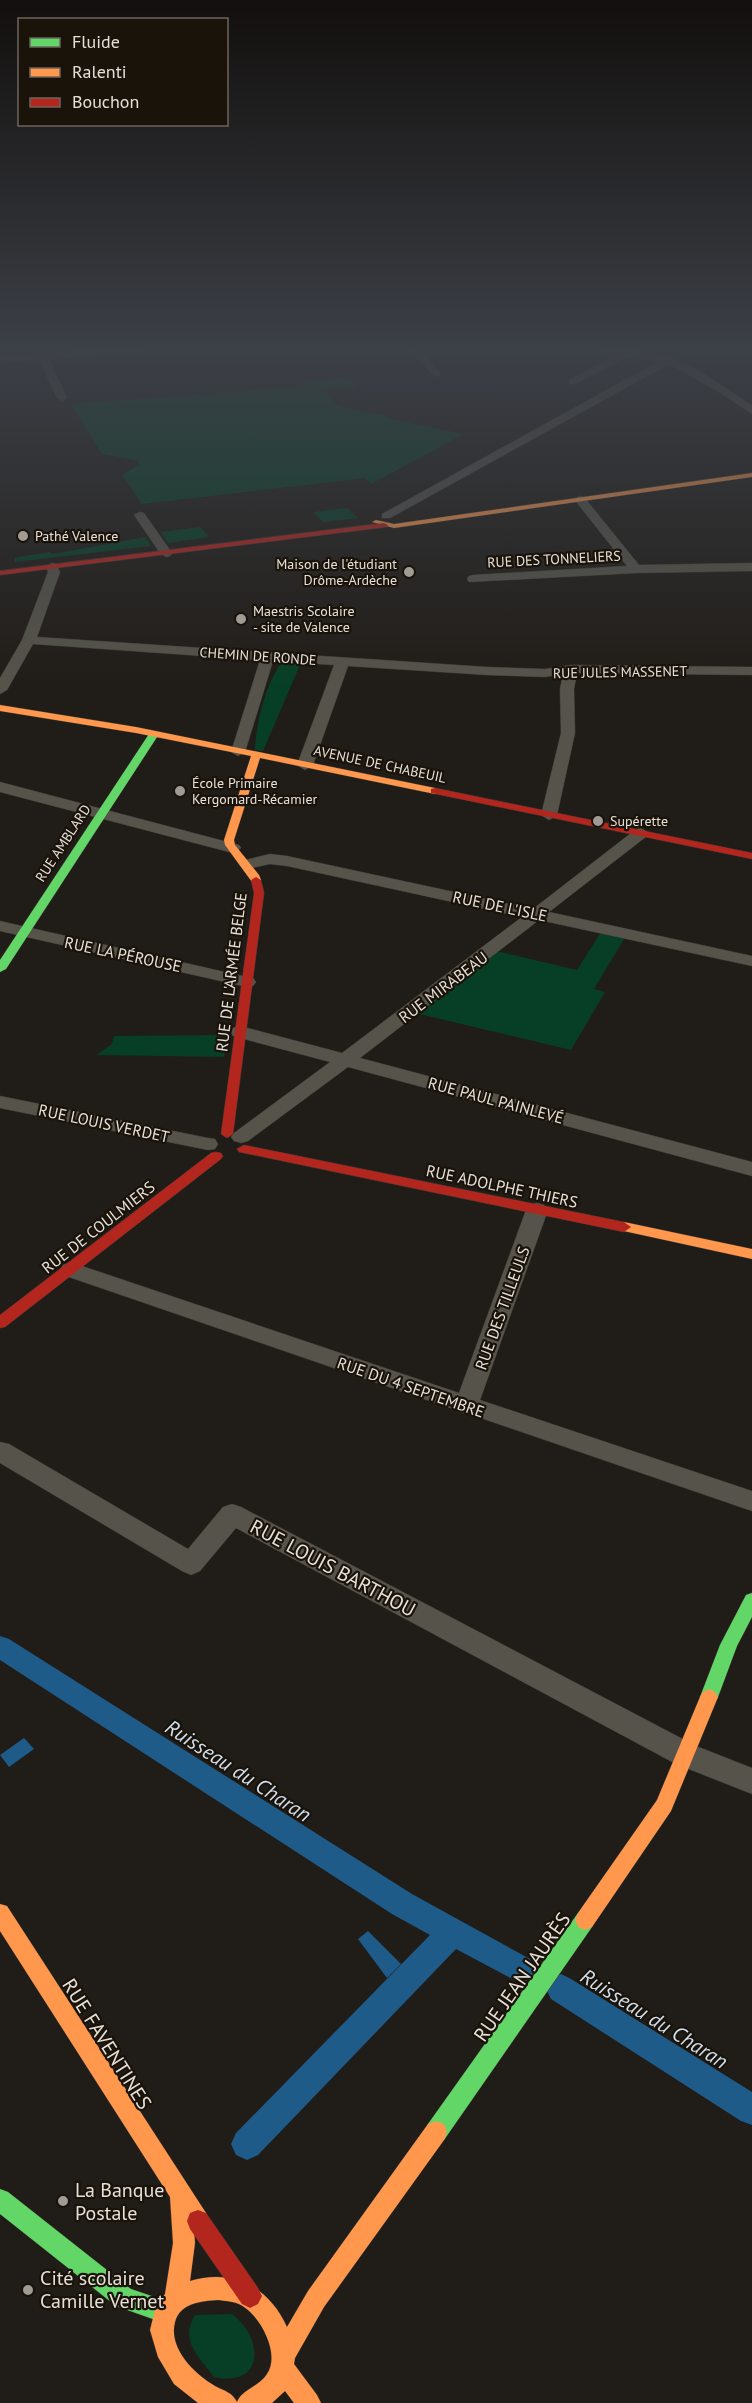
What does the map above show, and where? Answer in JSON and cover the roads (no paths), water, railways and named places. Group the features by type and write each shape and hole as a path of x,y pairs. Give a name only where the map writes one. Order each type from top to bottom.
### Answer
{"main road":[{"path":"0,571 52,567 393,519 430,519 682,485"},
{"path":"0,571 164,551"},
{"name":"AVENUE DE CHABEUIL","path":"0,708 154,734 752,856"},
{"name":"RUE AMBLARD","path":"0,969 154,734"},
{"path":"233,848 229,840 231,831 256,755"},
{"name":"RUE DE L'ARMÉE BELGE","path":"233,848 254,875 259,892 240,1032 238,1140"},
{"path":"215,1137 238,1140 229,1158 212,1150 215,1137"},
{"name":"RUE ADOLPHE THIERS","path":"238,1140 537,1210 752,1254"},
{"name":"RUE DE COULMIERS","path":"0,1323 70,1270 212,1150"},
{"name":"RUE JEAN JAURÈS","path":"284,2354 316,2299 546,1978 664,1805 721,1664 752,1600"},
{"name":"RUE FAVENTINES","path":"0,1913 180,2197 250,2296 263,2308 284,2354"},
{"name":"RUE FAVENTINES","path":"176,2297 184,2243 180,2197"},
{"path":"0,2200 124,2298 164,2312"},
{"path":"225,2403 214,2400 192,2385 178,2369 160,2330 164,2312 168,2304 176,2297 214,2289 250,2296"},
{"path":"248,2403 264,2396 276,2384 283,2369 284,2354"},
{"path":"283,2369 309,2403"}],"street":[{"path":"393,519 495,460"},
{"path":"580,499 636,569"},
{"path":"140,515 164,551"},
{"path":"0,690 30,640 54,572 52,567"},
{"path":"747,567 752,582"},
{"name":"RUE DES TONNELIERS","path":"473,579 636,569 747,567"},
{"name":"CHEMIN DE RONDE","path":"30,640 487,671"},
{"path":"235,751 268,656"},
{"path":"305,765 342,662"},
{"path":"549,815 568,733 567,688 571,669"},
{"name":"RUE JULES MASSENET","path":"487,671 545,673 571,669 752,671"},
{"path":"0,787 233,848"},
{"name":"RUE MIRABEAU","path":"238,1140 538,915 545,906 641,833"},
{"name":"RUE DE L'ISLE","path":"247,864 270,859 287,861 752,961"},
{"name":"RUE LA PÉROUSE","path":"0,927 247,982"},
{"name":"RUE PAUL PAINLEVÉ","path":"240,1032 752,1169"},
{"name":"RUE LOUIS VERDET","path":"0,1102 212,1150"},
{"name":"RUE DES TILLEULS","path":"466,1406 537,1210"},
{"name":"RUE DU 4 SEPTEMBRE","path":"70,1270 752,1501"},
{"name":"RUE LOUIS BARTHOU","path":"0,1451 191,1564 232,1514 686,1755"},
{"path":"686,1755 752,1781"}],"water":[{"path":"24,1738 34,1749 9,1767 0,1755"},
{"path":"368,1931 401,1964 387,1978 358,1939"}],"waterway":[{"name":"Ruisseau du Charan","path":"0,1647 402,1904 453,1932"},
{"name":"Ruisseau du Charan","path":"247,2144 453,1932"},
{"name":"Ruisseau du Charan","path":"453,1932 520,1969"},
{"name":"Ruisseau du Charan","path":"561,1989 752,2110"}],"place":[{"name":"Pathé Valence","path":"23,536"},
{"name":"Maison de l'étudiant Drôme-Ardèche","path":"409,572"},
{"name":"Maestris Scolaire - site de Valence","path":"241,619"},
{"name":"École Primaire Kergomard-Récamier","path":"180,791"},
{"name":"Supérette","path":"598,821"},
{"name":"La Banque Postale","path":"63,2201"},
{"name":"Cité scolaire Camille Vernet","path":"28,2290"}]}
